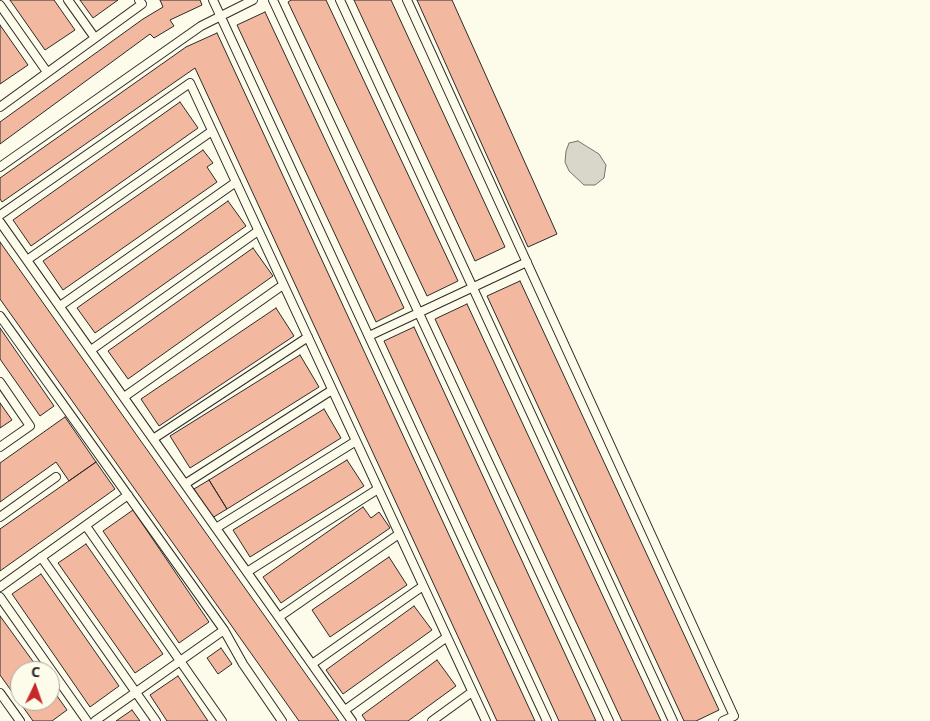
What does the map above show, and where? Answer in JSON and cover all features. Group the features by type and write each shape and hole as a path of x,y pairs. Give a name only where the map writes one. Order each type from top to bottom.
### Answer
{"lane":[{"path":"68,0 95,38"},
{"path":"213,0 547,721"},
{"path":"0,167 201,26 253,0"},
{"path":"273,0 609,721"},
{"path":"340,0 673,721"},
{"path":"407,0 734,716 723,721"},
{"path":"0,106 95,38 142,1"},
{"path":"0,5 47,72"},
{"path":"0,215 190,83 486,721"},
{"path":"27,260 212,131"},
{"path":"60,306 236,182"},
{"path":"0,222 352,721"},
{"path":"90,350 258,231"},
{"path":"369,336 527,262"},
{"path":"124,397 283,284"},
{"path":"0,316 224,630 243,664 282,721"},
{"path":"153,439 308,337"},
{"path":"0,382 30,426 0,447"},
{"path":"185,484 332,390"},
{"path":"216,528 356,441"},
{"path":"0,517 56,477"},
{"path":"247,572 378,489"},
{"path":"0,586 128,495"},
{"path":"86,526 222,721"},
{"path":"279,617 399,534"},
{"path":"41,557 156,721"},
{"path":"312,664 423,586"},
{"path":"0,597 87,721"},
{"path":"95,721 224,630"},
{"path":"345,710 447,637"},
{"path":"432,721 472,692"},
{"path":"0,693 20,721"}],"shaded area":[{"path":"578,141 599,154 606,165 604,178 595,185 584,185 569,171 565,162 569,143"}],"building":[{"path":"10,0 54,0 75,30 45,50"},
{"path":"80,0 118,0 93,18"},
{"path":"160,0 200,0 202,5 170,20 174,26 154,38 150,34 0,144 0,122 143,19 163,7"},
{"path":"291,0 326,0 458,281 427,296 288,2"},
{"path":"354,0 391,0 505,247 475,261"},
{"path":"417,0 452,0 557,234 528,247"},
{"path":"265,12 404,308 376,322 237,25"},
{"path":"0,25 28,65 0,84"},
{"path":"217,33 535,721 497,721 195,68 2,202 0,199 0,178 186,47"},
{"path":"180,102 198,128 31,246 13,220"},
{"path":"203,150 213,163 207,167 217,182 63,290 43,261"},
{"path":"228,201 246,226 95,333 77,308"},
{"path":"0,242 339,721 299,721 0,299"},
{"path":"253,248 273,276 128,379 108,351"},
{"path":"520,281 719,710 696,721 684,721 487,296"},
{"path":"467,304 661,721 622,721 435,319"},
{"path":"276,308 294,336 159,426 141,399"},
{"path":"414,327 596,721 559,721 384,341"},
{"path":"0,328 54,406 40,416 0,359"},
{"path":"300,355 319,387 190,468 170,436"},
{"path":"0,403 12,420 0,428"},
{"path":"324,409 341,438 227,509 209,480"},
{"path":"65,417 96,462 69,481 56,462 0,502 0,463"},
{"path":"347,460 364,486 250,557 233,530"},
{"path":"96,462 115,489 0,571 0,529"},
{"path":"209,480 227,509 212,518 194,489"},
{"path":"363,507 371,518 379,512 390,528 281,603 263,577"},
{"path":"133,510 209,622 179,643 103,531"},
{"path":"86,544 163,654 135,673 58,563"},
{"path":"389,557 407,585 330,637 312,610"},
{"path":"41,574 119,686 90,707 12,594"},
{"path":"414,606 432,630 343,694 326,670"},
{"path":"0,616 33,661 10,661 10,689 0,675"},
{"path":"221,648 232,664 218,674 207,658"},
{"path":"437,660 456,686 408,721 366,721 362,715"},
{"path":"178,676 208,721 167,721 150,695"},
{"path":"60,700 67,710 52,721 33,721 26,711 60,711"},
{"path":"132,710 140,721 116,721"}]}
